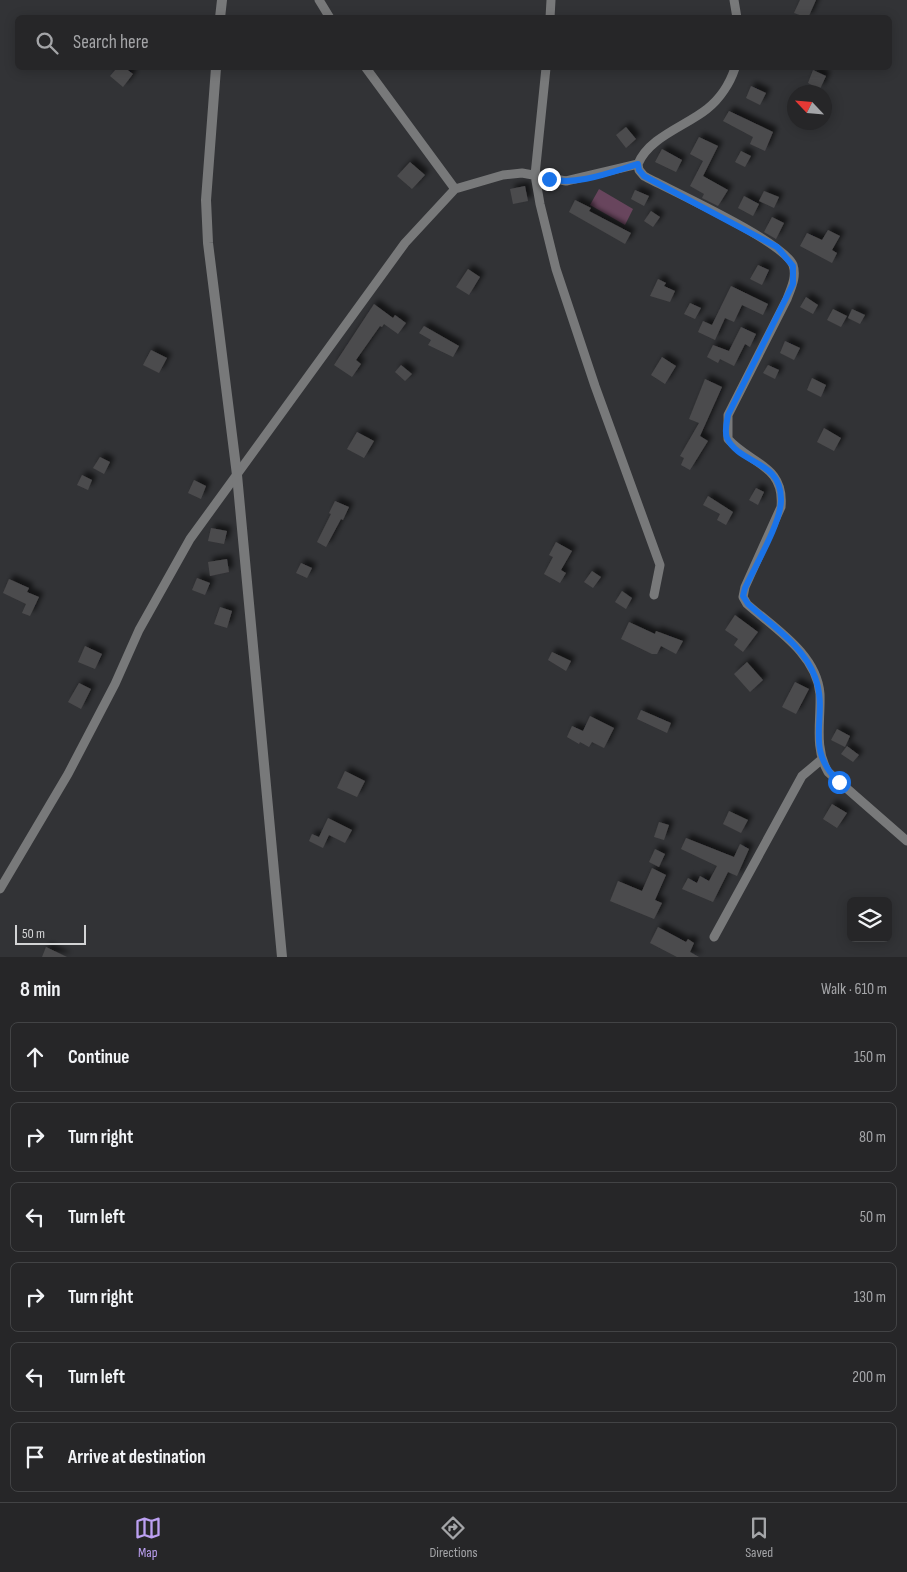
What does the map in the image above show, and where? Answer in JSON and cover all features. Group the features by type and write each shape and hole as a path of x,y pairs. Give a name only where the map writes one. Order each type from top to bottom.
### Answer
{"street":[{"path":"220,15 222,0"},
{"path":"318,0 328,15"},
{"path":"550,15 551,0"},
{"path":"734,0 736,15"},
{"path":"216,70 206,200 208,243 237,475 282,957"},
{"path":"367,70 455,189"},
{"path":"546,70 535,175 556,269 595,386 660,565 654,595"},
{"path":"735,70 721,95 708,109 647,149 638,164 639,170 644,176 766,239 788,257 793,266 793,284 728,415 726,433 733,444 769,470 779,484 780,507 743,596 748,604 794,646 808,661 812,669 820,692 821,760 834,777 907,841"},
{"path":"0,889 68,774 139,630 190,539 405,243 455,189 503,175 522,173 566,181 611,172 638,164"},
{"path":"714,938 802,776 821,760"}],"shaded area":[{"path":"599,189 633,209 625,225 590,205"}],"building":[{"path":"800,0 816,0 809,15 794,13"},
{"path":"115,70 128,70 133,74 123,87 110,76"},
{"path":"813,70 826,76 822,85 808,83"},
{"path":"751,86 766,93 760,105 746,98"},
{"path":"729,111 773,132 765,151 750,144 753,137 723,121"},
{"path":"626,127 636,139 626,148 616,135"},
{"path":"699,137 718,146 703,176 728,190 718,206 702,198 704,194 690,186 703,161 690,154"},
{"path":"662,149 682,160 676,172 655,162"},
{"path":"741,151 751,156 745,167 735,162"},
{"path":"410,162 425,175 412,189 397,176"},
{"path":"525,186 528,201 513,204 510,189"},
{"path":"635,190 649,196 644,206 631,199"},
{"path":"764,191 779,197 774,208 759,201"},
{"path":"744,196 759,204 753,216 738,208"},
{"path":"575,200 591,208 589,211 631,233 625,244 569,212"},
{"path":"651,211 660,217 653,227 644,221"},
{"path":"772,217 784,223 776,239 764,232"},
{"path":"828,230 840,236 832,250 837,253 832,263 800,246 807,233 822,240"},
{"path":"758,265 769,270 762,285 750,279"},
{"path":"468,269 480,277 469,295 456,287"},
{"path":"658,279 666,283 664,286 675,291 670,302 650,296"},
{"path":"731,286 768,304 763,315 742,305 734,322 725,318 715,340 698,332 703,321 712,325"},
{"path":"806,297 818,305 813,314 800,307"},
{"path":"690,303 701,308 695,319 684,314"},
{"path":"374,304 393,318 395,315 406,323 398,334 384,324 382,327 380,326 356,360 361,364 352,377 334,365"},
{"path":"833,309 847,316 841,327 827,320"},
{"path":"852,309 865,315 860,324 848,318"},
{"path":"424,326 459,346 453,357 428,345 431,340 419,333"},
{"path":"741,327 756,334 750,347 745,344 734,366 720,359 718,363 707,357 713,345 729,351"},
{"path":"785,341 800,348 794,360 780,353"},
{"path":"151,350 167,358 159,373 143,365"},
{"path":"662,357 676,366 665,384 651,375"},
{"path":"401,365 412,374 405,381 395,372"},
{"path":"768,365 779,370 775,379 763,373"},
{"path":"812,378 826,385 821,397 807,390"},
{"path":"705,379 722,387 700,436 708,441 690,470 681,465 684,458 680,456 699,423 689,419"},
{"path":"824,428 841,438 834,451 817,442"},
{"path":"357,432 374,441 364,458 347,449"},
{"path":"100,457 110,462 104,474 93,468"},
{"path":"82,475 92,480 88,490 77,485"},
{"path":"194,480 206,486 201,499 188,493"},
{"path":"756,488 764,492 758,505 749,500"},
{"path":"708,496 733,512 726,525 717,520 720,514 703,505"},
{"path":"335,501 349,507 326,547 317,542 331,514 329,513"},
{"path":"211,528 227,531 224,544 208,541"},
{"path":"556,542 572,551 561,570 566,573 560,583 544,574 553,557 549,555"},
{"path":"227,559 229,572 210,576 208,562"},
{"path":"301,563 312,568 307,578 296,573"},
{"path":"592,571 601,577 593,588 584,582"},
{"path":"197,578 210,583 205,595 192,590"},
{"path":"9,579 29,588 27,592 39,597 30,616 22,613 26,604 3,593"},
{"path":"622,591 632,598 626,609 615,602"},
{"path":"220,607 232,611 227,628 214,624"},
{"path":"735,615 758,632 743,652 734,645 738,639 725,630"},
{"path":"629,622 655,634 656,631 683,641 676,654 661,646 657,654 652,654 621,639"},
{"path":"85,646 102,654 95,669 78,662"},
{"path":"552,652 571,661 566,671 548,660"},
{"path":"747,662 763,680 750,692 734,674"},
{"path":"795,682 809,689 796,714 782,707"},
{"path":"79,683 91,689 81,709 68,702"},
{"path":"641,710 671,723 667,733 637,719"},
{"path":"590,716 614,728 604,748 592,742 589,747 567,737 572,726 583,731"},
{"path":"837,729 850,736 845,747 831,740"},
{"path":"847,746 859,755 853,762 841,754"},
{"path":"345,771 365,781 357,797 337,788"},
{"path":"832,804 847,813 837,828 823,819"},
{"path":"729,811 748,820 741,833 723,824"},
{"path":"328,818 352,830 345,843 329,835 323,848 309,841 312,834 319,837"},
{"path":"659,822 669,825 664,840 654,837"},
{"path":"686,838 734,857 740,844 749,849 737,876 728,872 713,902 682,889 688,878 697,883 700,876 709,881 717,866 681,849"},
{"path":"655,849 665,854 659,867 649,862"},
{"path":"652,868 666,875 655,900 662,903 654,919 610,901 618,881 642,891"},
{"path":"658,927 686,942 688,939 694,943 690,952 699,957 677,957 650,943"},
{"path":"46,947 67,957 42,957"}],"route":[{"path":"549,179 566,181 611,172 638,164 639,170 644,176 766,239 788,257 793,266 793,284 787,299 728,415 726,433 728,439 739,450 769,470 779,484 780,507 768,540 743,596 748,604 808,661 816,677 820,692 819,745 821,760 828,772 839,782"}]}
